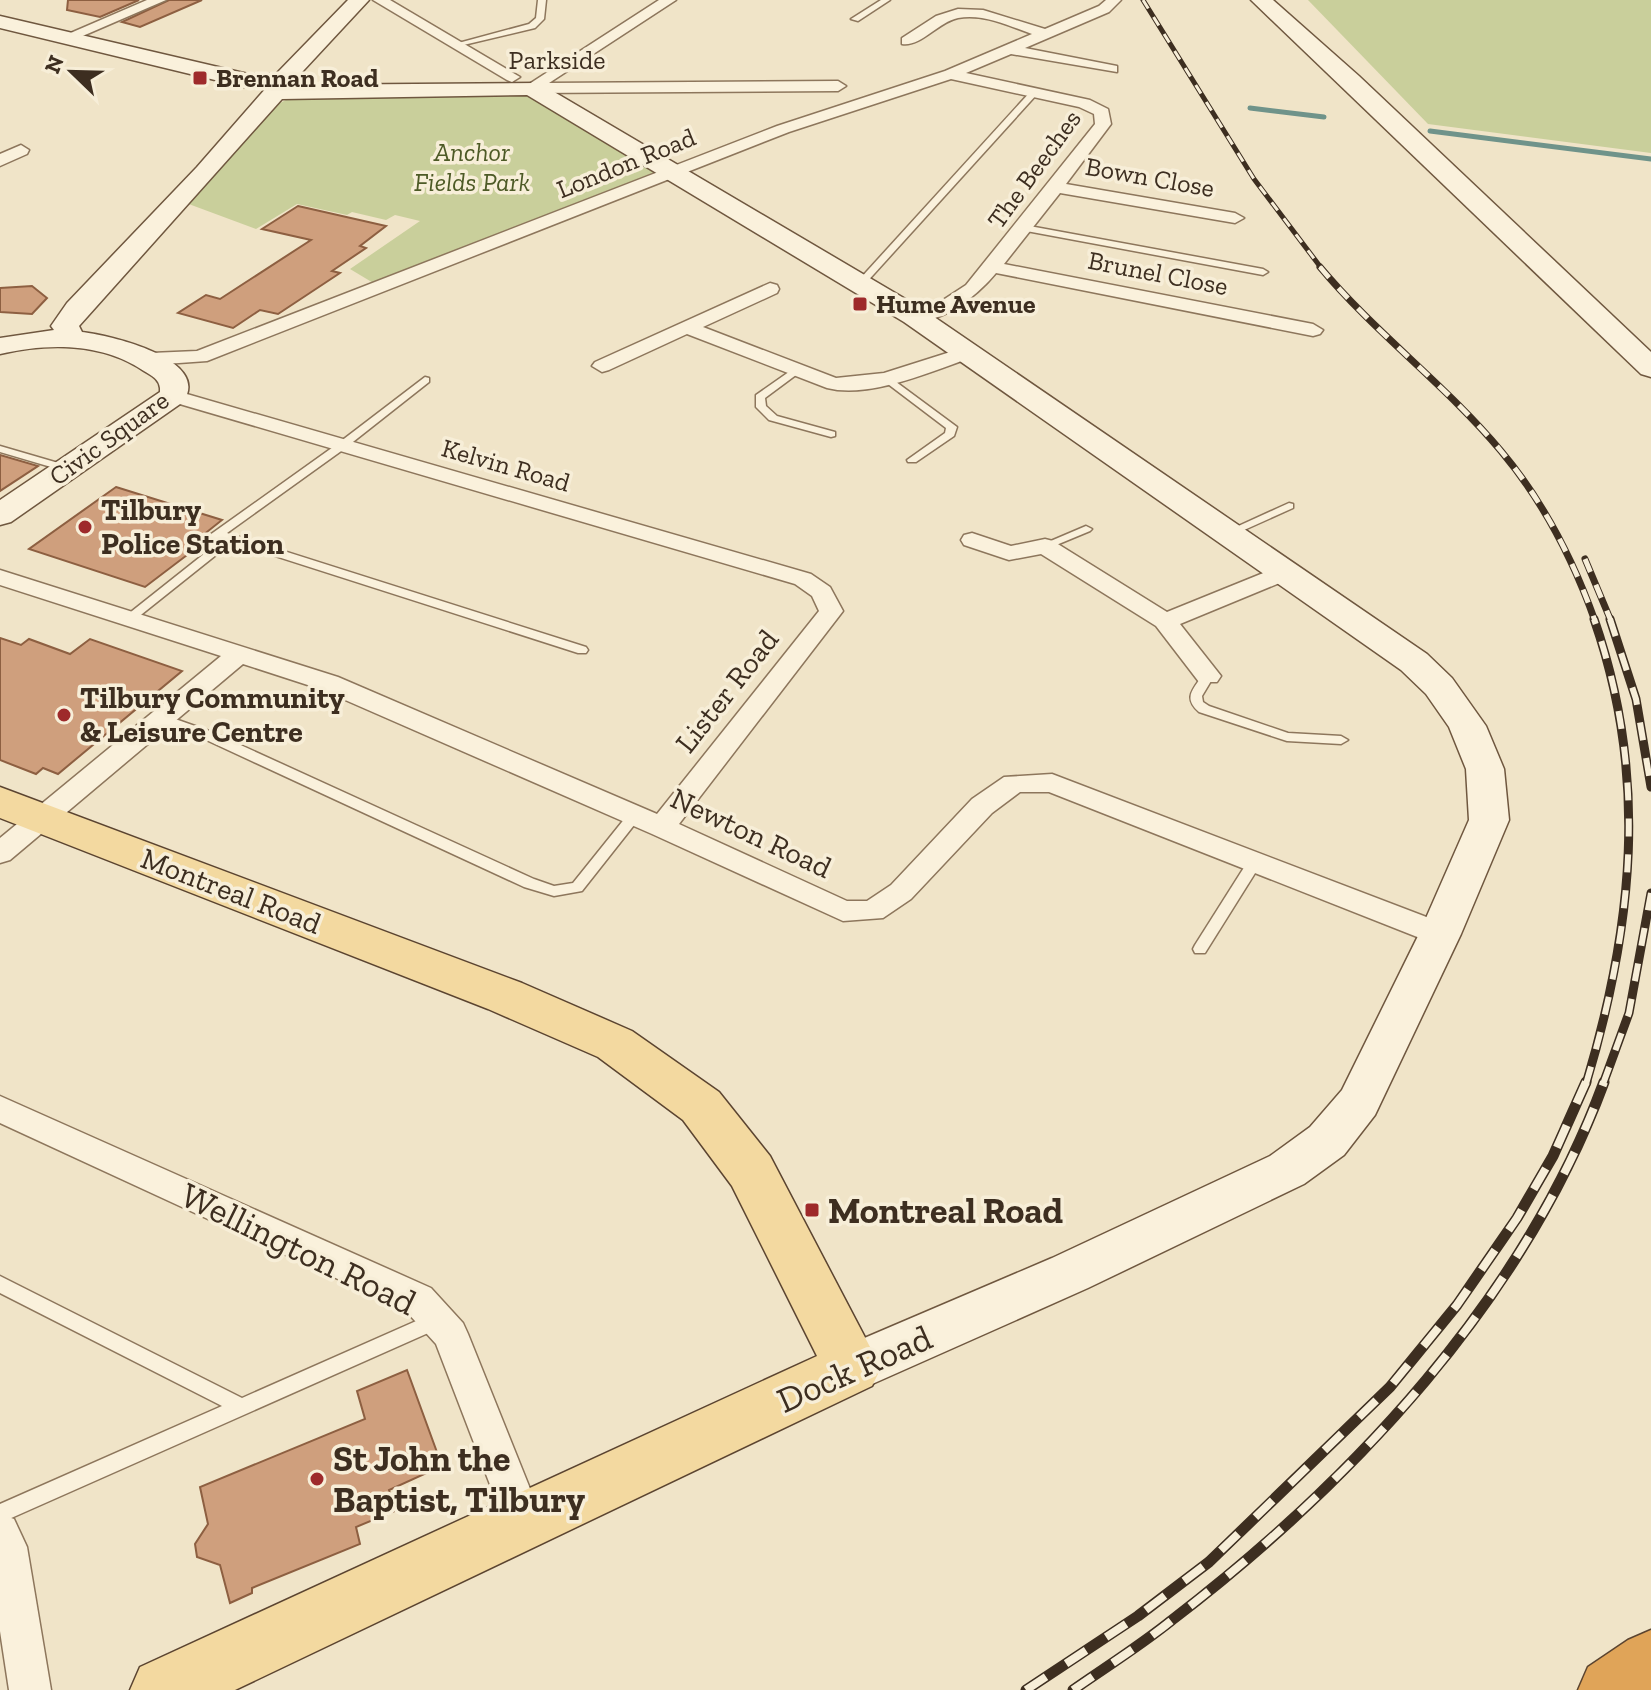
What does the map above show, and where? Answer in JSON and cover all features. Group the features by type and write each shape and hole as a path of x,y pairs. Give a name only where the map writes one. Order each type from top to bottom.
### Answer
{"highway":[{"path":"1611,1690 1651,1663"}],"main road":[{"name":"Montreal Road","path":"21,810 505,996 615,1044 701,1106 751,1171 852,1368"},
{"name":"Dock Road","path":"163,1690 852,1368"}],"street":[{"path":"66,38 159,0"},
{"path":"73,340 65,326 77,309 359,0"},
{"path":"380,0 914,316 1414,662 1439,686 1467,726 1485,769 1489,820 1440,934"},
{"path":"522,83 669,0"},
{"name":"London Road","path":"151,359 200,357 820,115 893,95 950,74 1104,9 1114,0"},
{"path":"1261,0 1351,81 1651,368"},
{"path":"907,41 960,7 1046,34"},
{"name":"Parkside","path":"0,22 279,86 522,83 838,86"},
{"path":"1009,49 1112,69"},
{"name":"The Beeches","path":"914,316 947,306 973,289 1056,187 1103,124 1104,118 1096,107 950,74"},
{"path":"1,160 21,150"},
{"name":"Bown Close","path":"1056,187 1235,218"},
{"name":"Brunel Close","path":"993,267 1313,330"},
{"path":"602,366 770,289"},
{"path":"1,345 77,309"},
{"path":"686,327 834,384 859,385 888,379 966,353"},
{"name":"Civic Square","path":"0,515 174,390 174,378 151,359 108,346 73,340 1,345"},
{"path":"174,390 186,369 200,357"},
{"name":"Kelvin Road","path":"174,390 340,447 803,579 822,592"},
{"path":"972,540 1009,553 1045,546 1165,621 1208,676"},
{"path":"1165,621 1286,572"},
{"name":"Newton Road","path":"0,577 329,683 635,815 843,911 873,911 901,892 982,806 1014,783 1052,783 1440,934"},
{"name":"Lister Road","path":"662,827 831,611 822,592"},
{"path":"0,853 21,810 161,718 238,655"},
{"name":"Dock Road","path":"852,1368 1070,1273 1287,1170 1327,1141 1359,1102 1440,934"},
{"name":"Wellington Road","path":"0,1109 418,1299 450,1334 523,1521"},
{"path":"0,1533 7,1547 30,1690"}],"lane":[{"path":"455,45 532,26 540,19 542,0"},
{"path":"855,19 886,0"},
{"path":"861,283 1035,92"},
{"path":"1024,228 1263,272"},
{"path":"796,370 760,397 761,407 773,418 831,434"},
{"path":"888,379 952,427 950,434 912,460"},
{"path":"206,542 340,447 425,380"},
{"path":"0,449 68,469"},
{"path":"1229,533 1289,506"},
{"path":"1045,546 1086,529"},
{"path":"219,534 582,650"},
{"path":"128,619 213,552 234,551"},
{"path":"1208,676 1196,696 1197,703 1204,709 1287,737 1341,740"},
{"path":"161,718 207,735 529,883 554,891 577,887 635,815"},
{"path":"1200,949 1255,862"},
{"path":"0,1284 242,1407"},
{"path":"0,1514 438,1320"}],"green space":[{"path":"1308,0 1651,0 1651,153 1428,124"},
{"name":"Anchor Fields Park","path":"530,96 654,169 655,173 375,284 350,269 420,221 395,215 386,220 352,212 347,215 297,204 256,229 186,203 276,105 288,99"}],"building":[{"path":"68,0 139,0 100,17 67,10"},
{"path":"169,0 202,0 140,27 122,22"},
{"path":"298,206 386,226 360,246 366,248 332,271 340,273 278,314 260,310 233,328 178,313 206,295 220,299 311,240 262,229"},
{"path":"32,286 47,298 32,314 0,312 0,288"},
{"path":"0,455 38,466 0,491"},
{"path":"116,487 222,520 188,547 195,549 145,587 29,549"},
{"name":"Tilbury Community & Leisure Centre","path":"0,638 21,645 29,639 70,654 90,639 182,671 58,774 43,768 36,774 0,760"},
{"name":"St John the Baptist, Tilbury","path":"407,1370 442,1466 389,1490 395,1511 356,1527 360,1544 252,1588 252,1593 230,1603 220,1565 197,1557 195,1544 208,1524 200,1487 365,1419 357,1391"}],"waterway":[{"path":"1250,108 1324,117"},
{"path":"1430,131 1651,159"}],"railway":[{"path":"1143,0 1254,179 1322,269"},
{"path":"1320,267 1480,427 1516,470 1556,532 1595,621"},
{"path":"1585,559 1611,621"},
{"path":"1586,1084 1615,967 1624,910 1628,852 1628,794 1623,736 1594,619"},
{"path":"1610,619 1636,699 1651,787"},
{"path":"1603,1084 1629,1013 1651,893"},
{"path":"1026,1690 1138,1616 1209,1562 1390,1387 1457,1305 1517,1218 1553,1156 1586,1082"},
{"path":"1073,1690 1136,1647 1239,1566 1305,1508 1367,1446 1426,1380 1480,1311 1528,1238 1570,1162 1604,1082"}],"place":[{"name":"Brennan Road","path":"200,78"},
{"name":"Hume Avenue","path":"860,304"},
{"name":"Tilbury Police Station","path":"85,527"},
{"name":"Tilbury Community & Leisure Centre","path":"64,715"},
{"name":"Montreal Road","path":"812,1210"},
{"name":"St John the Baptist, Tilbury","path":"317,1479"}]}
